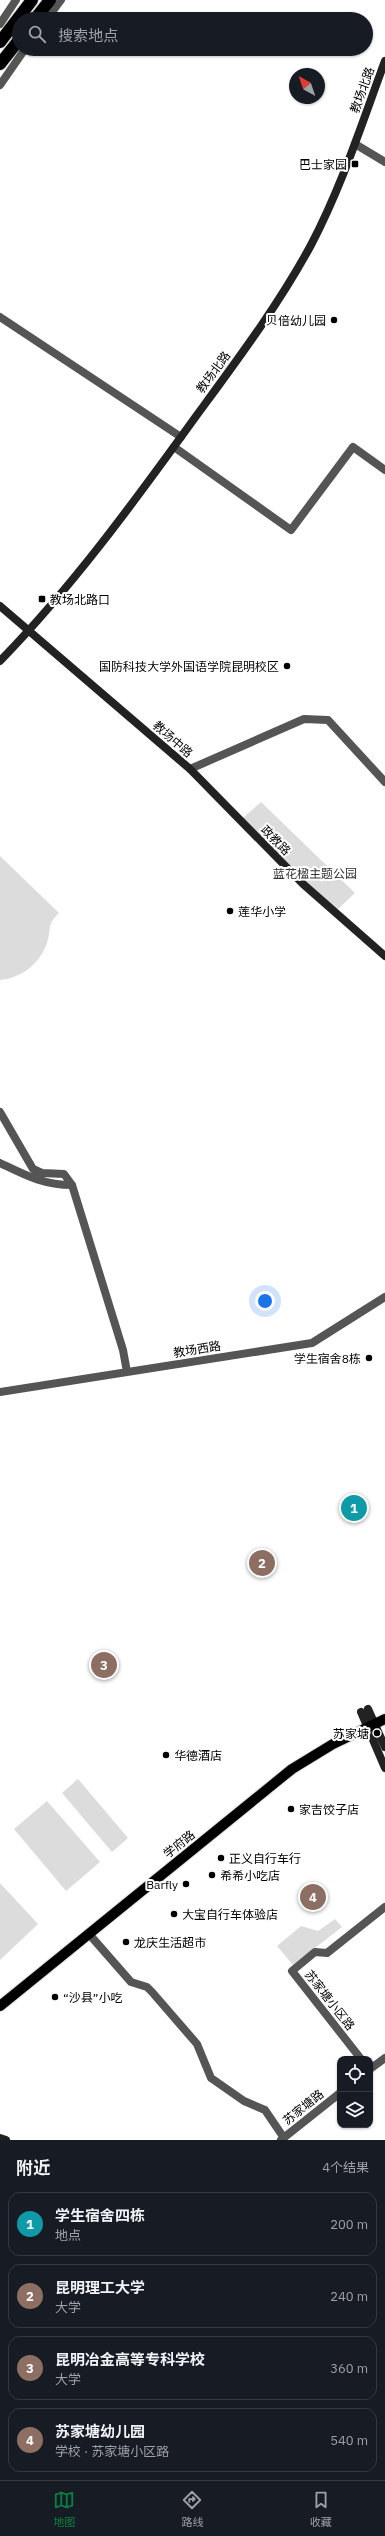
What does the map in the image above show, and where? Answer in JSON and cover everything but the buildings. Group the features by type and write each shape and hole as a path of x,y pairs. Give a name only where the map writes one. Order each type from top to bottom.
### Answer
{"highway":[{"path":"23,12 32,0"},
{"path":"41,12 50,0"},
{"path":"0,42 12,26"},
{"path":"0,64 12,49"}],"main road":[{"name":"学府路","path":"0,2006 292,1769 326,1748 385,1719"}],"street":[{"path":"0,24 16,0"},
{"path":"53,12 62,0"},
{"path":"0,85 20,56"},
{"name":"教场北路","path":"0,661 30,630 174,447 245,348 310,246 335,196 385,61"},
{"path":"355,144 385,162"},
{"path":"0,317 181,437"},
{"path":"174,447 291,530 352,447 385,470"},
{"name":"教场中路","path":"0,606 30,630 190,769 304,719 320,718 328,720 385,782"},
{"name":"政教路","path":"190,769 303,884 385,956"},
{"path":"0,1112 33,1169 42,1173 64,1174 72,1185 123,1350 127,1372"},
{"path":"0,1163 32,1179 53,1185 72,1185"},
{"path":"0,1169 9,1167"},
{"name":"教场西路","path":"0,1392 312,1343 385,1297"},
{"path":"365,1711 385,1768"},
{"path":"371,1725 385,1747"},
{"name":"苏家塘小区路","path":"359,2056 292,1971 315,1952 327,1953 385,1907"},
{"path":"89,1934 131,1982 147,1987 152,1992 197,2044 211,2078 244,2101 265,2110 283,2139"},
{"path":"373,2068 385,2058"},
{"name":"苏家塘路","path":"283,2139 337,2095"},
{"path":"0,2138 6,2140"}],"green space":[{"name":"蓝花楹主题公园","path":"261,802 355,893 338,909 315,891 243,818"},
{"path":"0,856 59,913 52,921 44,951 35,963 22,973 8,979 0,980"},
{"path":"78,1779 128,1838 112,1852 62,1793"},
{"path":"47,1801 100,1862 66,1891 14,1829"},
{"path":"0,1883 38,1924 0,1960"},
{"path":"335,1919 342,1927 293,1965 277,1946 301,1926 318,1931"}],"place":[{"name":"巴士家园","path":"355,164"},
{"name":"贝倍幼儿园","path":"334,320"},
{"name":"教场北路口","path":"42,599"},
{"name":"国防科技大学外国语学院昆明校区","path":"287,666"},
{"name":"莲华小学","path":"230,911"},
{"name":"学生宿舍8栋","path":"369,1358"},
{"name":"学生宿舍四栋","path":"354,1508"},
{"name":"昆明理工大学","path":"262,1563"},
{"name":"昆明冶金高等专科学校","path":"104,1665"},
{"name":"苏家塘","path":"377,1733"},
{"name":"华德酒店","path":"166,1755"},
{"name":"家吉饺子店","path":"291,1809"},
{"name":"正义自行车行","path":"221,1858"},
{"name":"希希小吃店","path":"212,1875"},
{"name":"Barfly","path":"186,1884"},
{"name":"苏家塘幼儿园","path":"313,1897"},
{"name":"大宝自行车体验店","path":"174,1914"},
{"name":"龙庆生活超市","path":"126,1942"},
{"name":"“沙县”小吃","path":"55,1997"}]}
